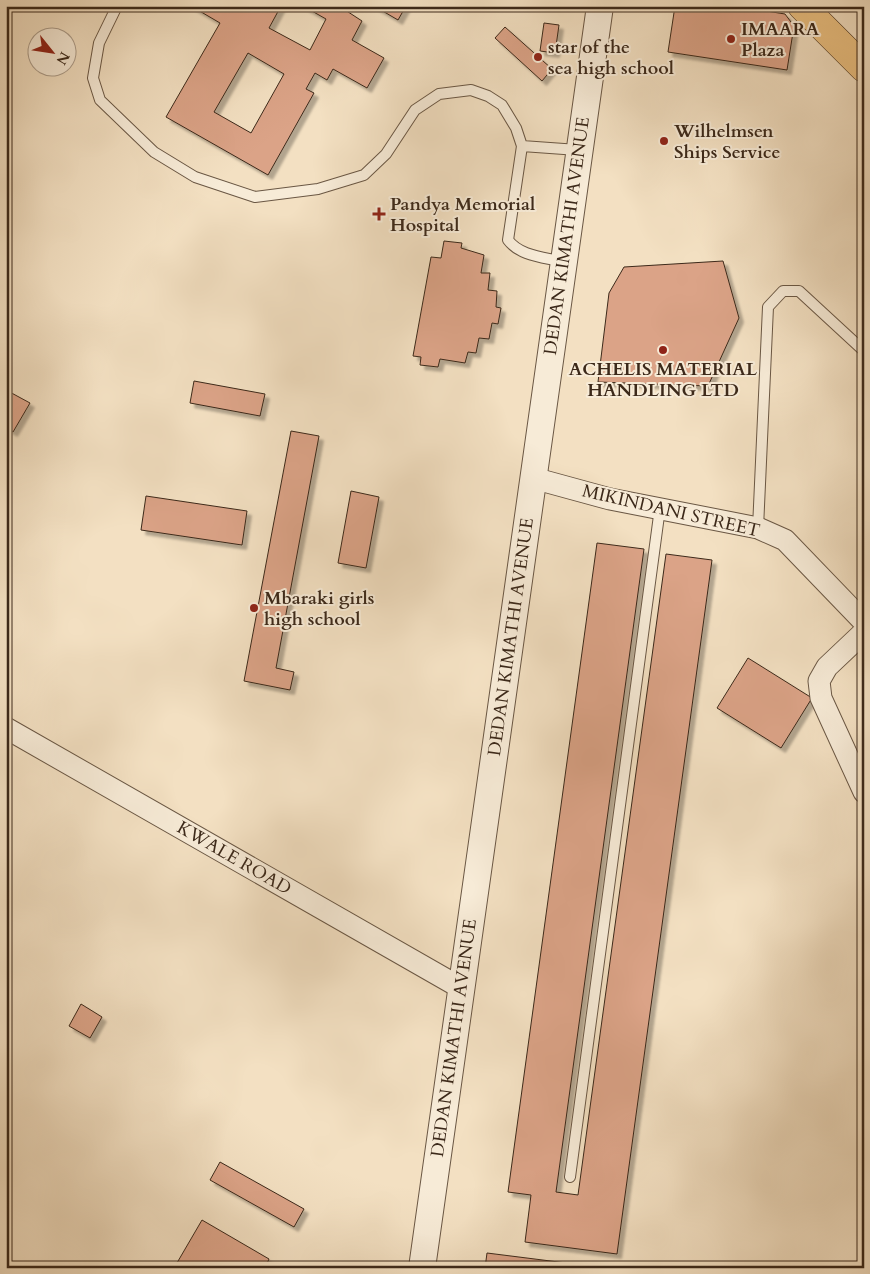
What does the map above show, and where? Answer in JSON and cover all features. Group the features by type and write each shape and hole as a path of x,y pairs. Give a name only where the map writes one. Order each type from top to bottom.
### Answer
{"highway":[{"path":"802,6 864,68"}],"street":[{"name":"DEDAN KIMATHI AVENUE","path":"422,1268 600,6"},
{"name":"MIKINDANI STREET","path":"533,478 610,499 758,528 785,540 864,622"},
{"path":"864,632 828,667 819,681 821,698 864,792"},
{"name":"KWALE ROAD","path":"6,728 461,988"}],"lane":[{"path":"117,6 99,43 93,78 100,100 154,152 195,177 255,197 318,189 364,175 386,154 415,110 439,94 471,90 488,96 502,106 516,128 522,146 508,240 514,248 522,252 564,262"},
{"path":"522,146 580,150"},
{"path":"758,528 768,308 783,291 799,291 864,351"},
{"path":"570,1177 660,508"}],"building":[{"path":"191,6 281,6 269,28 310,50 326,19 303,6 339,6 362,21 352,40 384,58 367,88 333,69 327,80 315,73 306,89 314,93 268,175 166,117 220,23","holes":["248,53 284,74 251,133 214,112"]},
{"path":"374,6 406,6 398,20"},
{"name":"IMAARA Plaza","path":"675,6 735,6 785,14 794,26 787,70 668,52"},
{"path":"544,23 559,25 555,53 540,51"},
{"path":"505,27 552,69 542,81 495,38"},
{"path":"444,241 462,243 461,248 484,255 481,273 490,273 488,290 497,291 496,307 501,308 498,324 492,323 489,339 479,338 476,353 468,352 465,363 440,359 438,367 420,365 421,357 413,356 431,257 441,258"},
{"name":"ACHELIS MATERIAL HANDLING LTD","path":"723,261 739,318 708,386 598,382 609,293 624,267"},
{"path":"194,381 265,394 260,416 190,403"},
{"path":"6,390 30,403 13,432 6,428"},
{"path":"291,431 319,436 276,668 294,672 290,690 244,681"},
{"path":"351,491 379,497 366,568 338,563"},
{"path":"146,496 247,511 242,545 141,530"},
{"path":"597,543 644,549 556,1192 578,1195 666,554 712,560 617,1254 525,1242 531,1195 508,1192"},
{"path":"748,658 812,698 781,748 717,708"},
{"path":"81,1004 102,1017 90,1038 69,1026"},
{"path":"220,1162 304,1209 294,1227 210,1180"},
{"path":"202,1220 269,1259 265,1268 174,1268"},
{"path":"487,1253 606,1268 485,1268"}],"place":[{"name":"IMAARA Plaza","path":"731,39"},
{"name":"star of the sea high school","path":"538,57"},
{"name":"Wilhelmsen Ships Service","path":"664,141"},
{"name":"Pandya Memorial Hospital","path":"379,214"},
{"name":"ACHELIS MATERIAL HANDLING LTD","path":"663,350"},
{"name":"Mbaraki girls high school","path":"254,608"}]}
